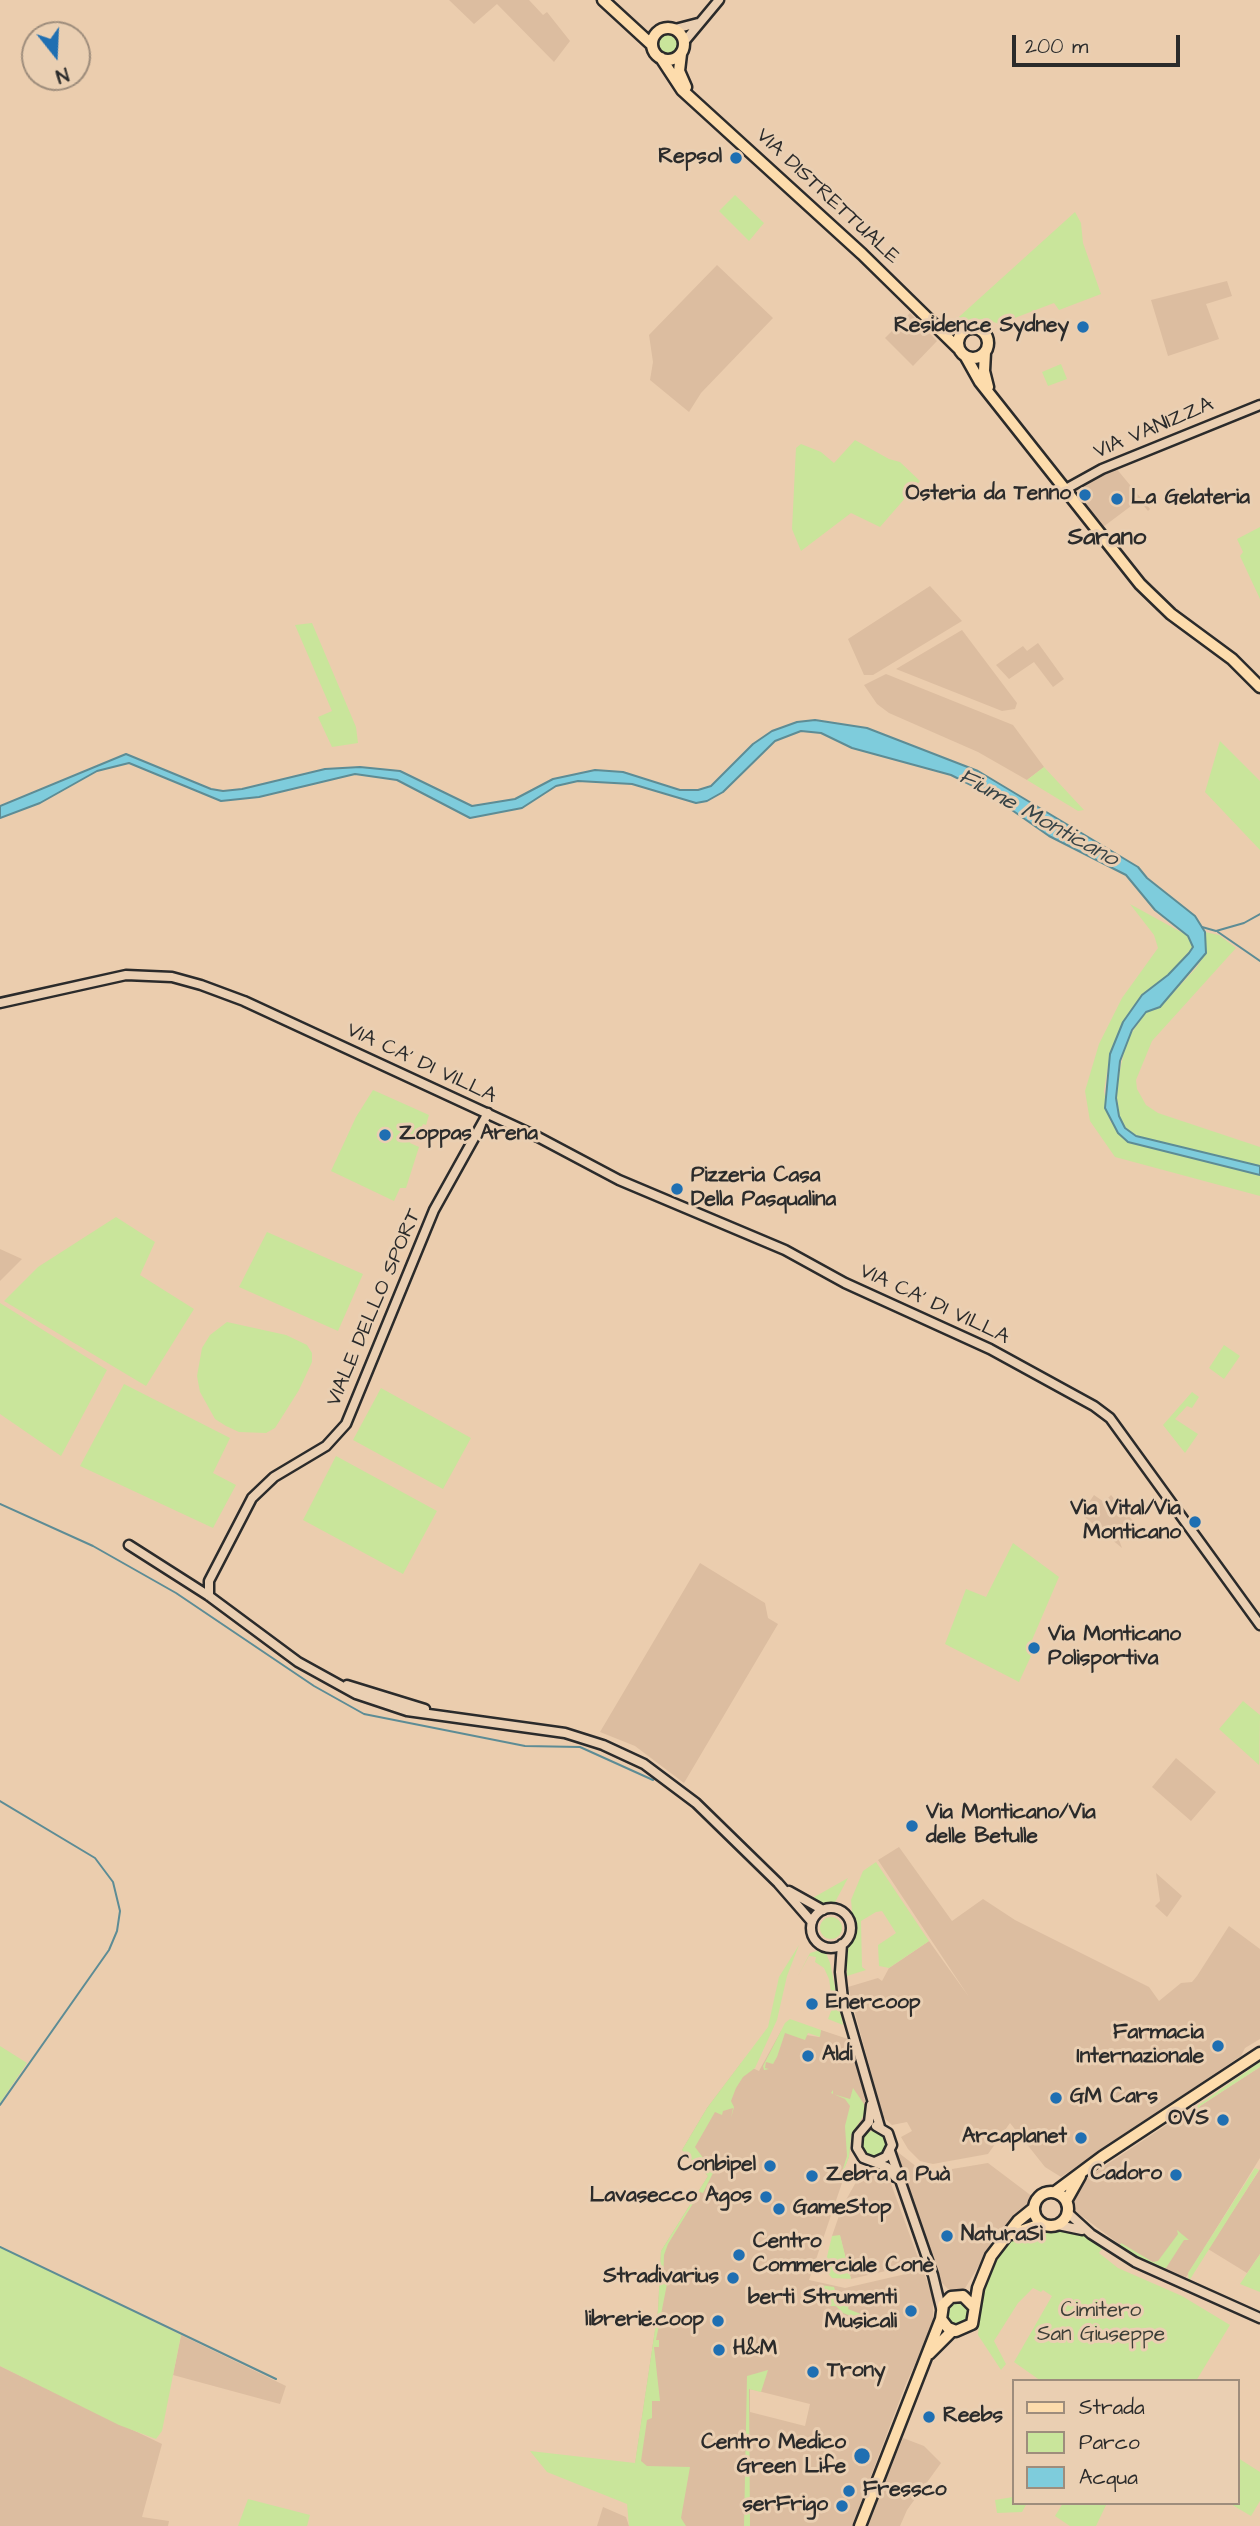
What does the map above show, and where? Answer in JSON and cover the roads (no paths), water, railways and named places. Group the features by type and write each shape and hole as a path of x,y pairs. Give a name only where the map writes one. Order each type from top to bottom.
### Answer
{"main road":[{"name":"VIA DISTRETTUALE","path":"603,0 630,28 652,45 674,80 694,100 862,254 958,348"},
{"path":"630,28 675,30 684,42"},
{"path":"652,45 659,31"},
{"name":"VIA DISTRETTUALE","path":"684,42 680,75 694,100"},
{"path":"661,58 671,60 681,54"},
{"path":"932,324 946,332 960,334"},
{"path":"994,401 985,377 988,341 981,330 968,328 960,334 958,348 994,401 1151,596 1232,659 1260,687"},
{"path":"966,357 979,358 985,352"},
{"path":"860,2526 941,2319 941,2308 969,2289 1002,2240 1034,2208 1038,2197 1055,2192 1260,2053"},
{"path":"1002,2240 1021,2228 1041,2224 1058,2225 1068,2213 1066,2201 1085,2170"},
{"path":"1055,2192 1066,2201"},
{"path":"1034,2208 1035,2217 1041,2224"},
{"path":"925,2360 953,2330 965,2329 972,2324 985,2268"},
{"path":"957,2296 967,2298 974,2307"},
{"path":"941,2319 953,2330"}],"street":[{"path":"684,42 719,0"},
{"path":"675,30 701,21"},
{"name":"VIA VANIZZA","path":"1064,489 1102,469 1260,405"},
{"name":"VIA CA' DI VILLA","path":"0,1003 126,975 172,976 243,1001 568,1151 619,1180 727,1223 845,1283 990,1349 1094,1406 1110,1418 1260,1625"},
{"name":"VIALE DELLO SPORT","path":"209,1597 209,1581 252,1498 274,1477 326,1446 346,1424 435,1210 488,1114"},
{"path":"129,1545 209,1597 298,1662 356,1694 389,1706 565,1733 603,1745 644,1764 690,1797 778,1883 812,1922 814,1938 829,1948 840,1972"},
{"path":"778,1883 812,1905 823,1910 838,1909 847,1916 851,1928 842,1944 840,1972 845,2008 880,2127 891,2138 890,2151 933,2275 941,2308"},
{"path":"798,1906 812,1905"},
{"path":"812,1922 823,1910"},
{"path":"829,1948 842,1944"},
{"path":"867,2128 872,2098"},
{"path":"880,2127 867,2128 858,2135 857,2148 863,2158 887,2167 900,2185"},
{"path":"875,2162 883,2159 890,2151"},
{"path":"1068,2213 1091,2234 1142,2265 1260,2318"},
{"path":"1058,2225 1091,2234"},
{"path":"933,2275 945,2292 957,2296"}],"water":[{"name":"Fiume Monticano","path":"815,720 867,728 978,771 1138,867 1147,878 1195,916 1205,932 1206,953 1160,1007 1146,1012 1132,1030 1120,1061 1116,1098 1119,1116 1125,1128 1136,1136 1260,1166 1260,1175 1128,1142 1118,1133 1105,1108 1110,1054 1123,1022 1142,995 1168,975 1189,953 1193,947 1188,936 1155,910 1126,875 1049,836 989,794 951,775 852,748 821,733 801,731 775,741 723,792 707,801 696,803 632,784 578,781 556,786 522,808 470,818 397,780 355,774 259,797 221,801 129,763 97,771 40,803 0,818 0,806 126,754 211,789 223,791 325,769 360,767 400,771 472,806 515,799 553,779 595,770 623,772 680,790 698,790 711,786 753,744 772,731 797,722"}],"waterway":[{"path":"1202,927 1216,931 1244,923 1260,914"},
{"path":"1218,932 1260,961"},
{"path":"0,1504 93,1546 176,1593 314,1686 364,1714 525,1746 580,1747 653,1780"},
{"path":"0,1801 95,1858 113,1882 120,1911 117,1931 109,1950 0,2105"},
{"path":"0,2247 276,2379"}],"place":[{"name":"Repsol","path":"736,158"},
{"name":"Residence Sydney","path":"1083,327"},
{"name":"Osteria da Tenno","path":"1085,495"},
{"name":"La Gelateria","path":"1117,499"},
{"name":"Zoppas Arena","path":"385,1135"},
{"name":"Pizzeria Casa Della Pasqualina","path":"677,1189"},
{"name":"Via Vital/Via Monticano","path":"1195,1522"},
{"name":"Via Monticano Polisportiva","path":"1034,1648"},
{"name":"Via Monticano/Via delle Betulle","path":"912,1826"},
{"name":"Enercoop","path":"812,2004"},
{"name":"Farmacia Internazionale","path":"1218,2046"},
{"name":"Aldi","path":"808,2056"},
{"name":"GM Cars","path":"1056,2098"},
{"name":"OVS","path":"1223,2120"},
{"name":"Arcaplanet","path":"1081,2138"},
{"name":"Conbipel","path":"770,2166"},
{"name":"Cadoro","path":"1176,2175"},
{"name":"Zebra a Puà","path":"812,2176"},
{"name":"Lavasecco Agos","path":"766,2197"},
{"name":"GameStop","path":"779,2209"},
{"name":"NaturaSì","path":"947,2236"},
{"name":"Centro Commerciale Conè","path":"739,2255"},
{"name":"Stradivarius","path":"733,2278"},
{"name":"berti Strumenti Musicali","path":"911,2311"},
{"name":"librerie.coop","path":"718,2321"},
{"name":"H&M","path":"719,2350"},
{"name":"Trony","path":"813,2372"},
{"name":"Reebs","path":"929,2417"},
{"name":"Centro Medico Green Life","path":"862,2456"},
{"name":"Fressco","path":"849,2491"},
{"name":"serFrigo","path":"842,2506"}],"district":[{"name":"Sarano","path":"1107,539"}],"park label":[{"name":"Cimitero San Giuseppe","path":"1101,2324"}]}
